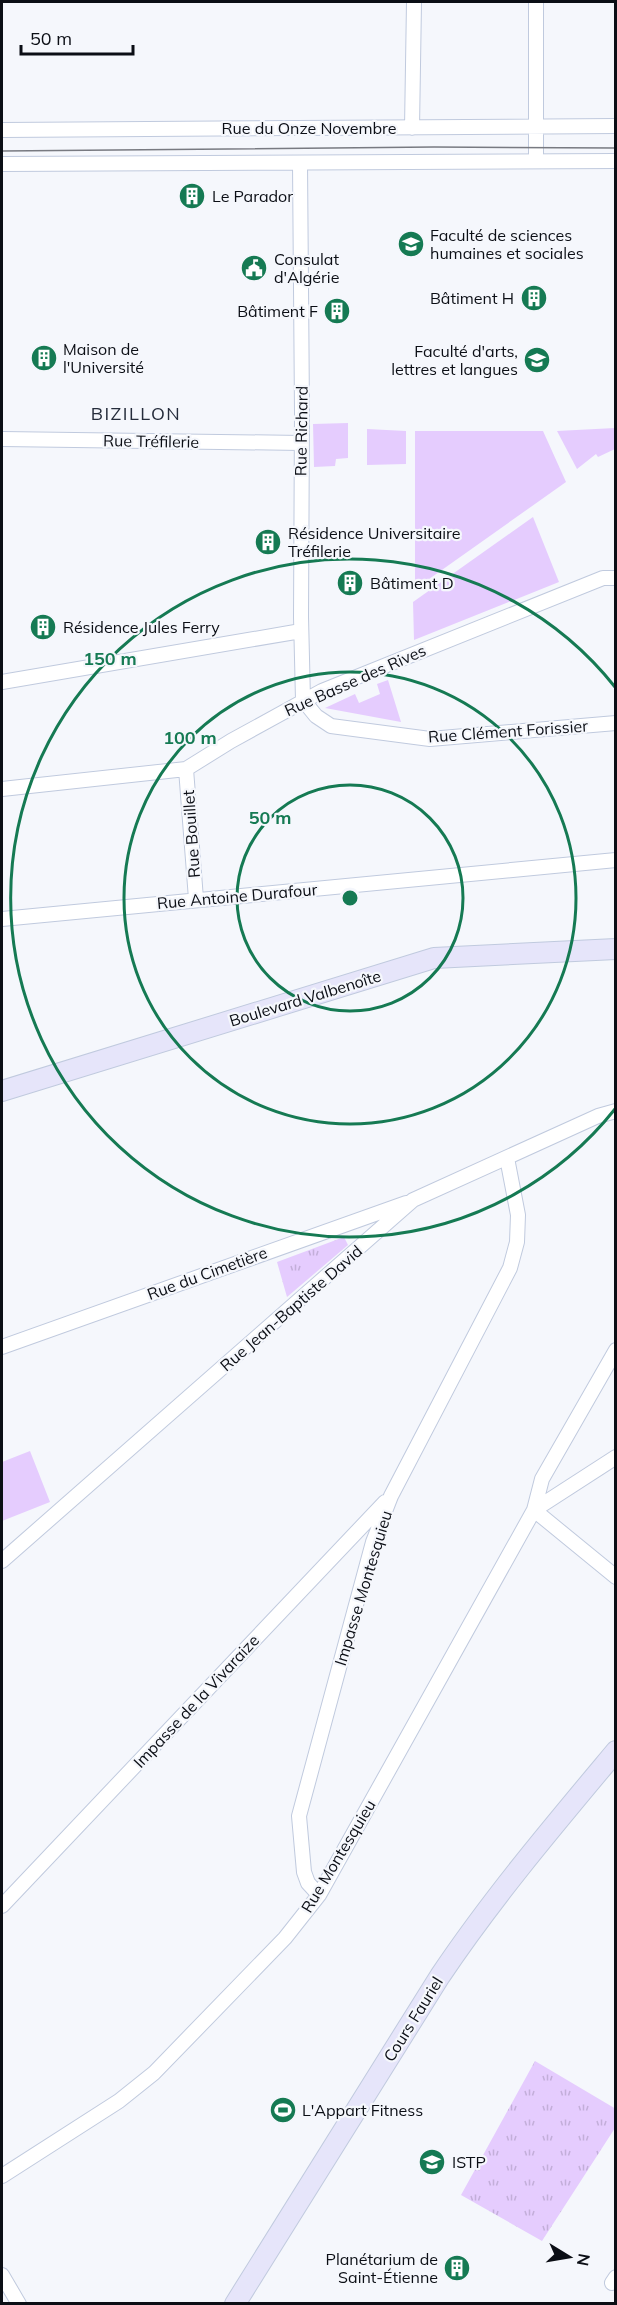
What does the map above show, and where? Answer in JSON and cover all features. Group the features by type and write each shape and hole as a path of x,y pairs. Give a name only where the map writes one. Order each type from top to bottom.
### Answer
{"main road":[{"name":"Boulevard Valbenoîte","path":"2,1091 434,958 615,949"},
{"name":"Cours Fauriel","path":"235,2304 434,1986 471,1931 615,1751"}],"street":[{"path":"412,128 414,2"},
{"path":"536,2 536,161"},
{"name":"Rue du Onze Novembre","path":"2,130 615,126"},
{"name":"Rue du Onze Novembre","path":"2,164 615,161"},
{"name":"Rue Richard","path":"300,163 303,700"},
{"name":"Rue Tréfilerie","path":"2,440 301,443"},
{"name":"Rue Basse des Rives","path":"2,789 186,769 303,700 609,578"},
{"path":"2,682 301,631"},
{"name":"Rue Clément Forissier","path":"303,700 316,716 331,726 430,739 615,723"},
{"name":"Rue Bouillet","path":"186,769 196,899"},
{"name":"Rue Antoine Durafour","path":"2,919 615,860"},
{"name":"Rue Jean-Baptiste David","path":"2,1561 413,1200 598,1116 615,1111"},
{"name":"Impasse Montesquieu","path":"319,1895 308,1883 304,1872 299,1816 373,1542 391,1496 510,1268 517,1242 518,1215 507,1158"},
{"name":"Rue du Cimetière","path":"2,1347 413,1200"},
{"path":"534,1510 542,1479 615,1350"},
{"path":"534,1510 615,1457"},
{"name":"Impasse de la Vivaraize","path":"2,1906 391,1496"},
{"path":"534,1510 615,1577"},
{"name":"Rue Montesquieu","path":"2,2176 119,2101 154,2073 285,1938 319,1895 534,1510"},
{"path":"2,2275 19,2304"}],"green space":[{"path":"348,423 348,458 336,459 335,466 314,467 313,424"},
{"path":"615,428 615,449 598,457 596,454 577,469 557,431"},
{"path":"367,429 406,431 406,464 367,465"},
{"path":"415,431 543,431 566,482 415,589"},
{"path":"533,517 559,582 414,640 413,602"},
{"path":"388,680 401,722 325,708 355,694 359,703 380,694 377,684"},
{"path":"344,1237 348,1245 287,1297 277,1262"},
{"path":"30,1451 50,1502 2,1521 2,1462"},
{"path":"535,2061 616,2109 615,2128 542,2241 461,2195"}],"tram line":[{"path":"2,151 434,147 616,148"}],"place":[{"name":"Le Parador","path":"192,196"},
{"name":"Faculté de sciences humaines et sociales","path":"411,244"},
{"name":"Consulat d'Algérie","path":"254,268"},
{"name":"Bâtiment H","path":"534,298"},
{"name":"Bâtiment F","path":"337,311"},
{"name":"Maison de l'Université","path":"44,358"},
{"name":"Faculté d'arts, lettres et langues","path":"537,360"},
{"name":"Résidence Universitaire Tréfilerie","path":"268,542"},
{"name":"Bâtiment D","path":"350,583"},
{"name":"Résidence Jules Ferry","path":"43,627"},
{"name":"L'Appart Fitness","path":"283,2110"},
{"name":"ISTP","path":"432,2162"},
{"name":"Planétarium de Saint-Étienne","path":"457,2268"}],"district":[{"name":"BIZILLON","path":"136,414"}]}
